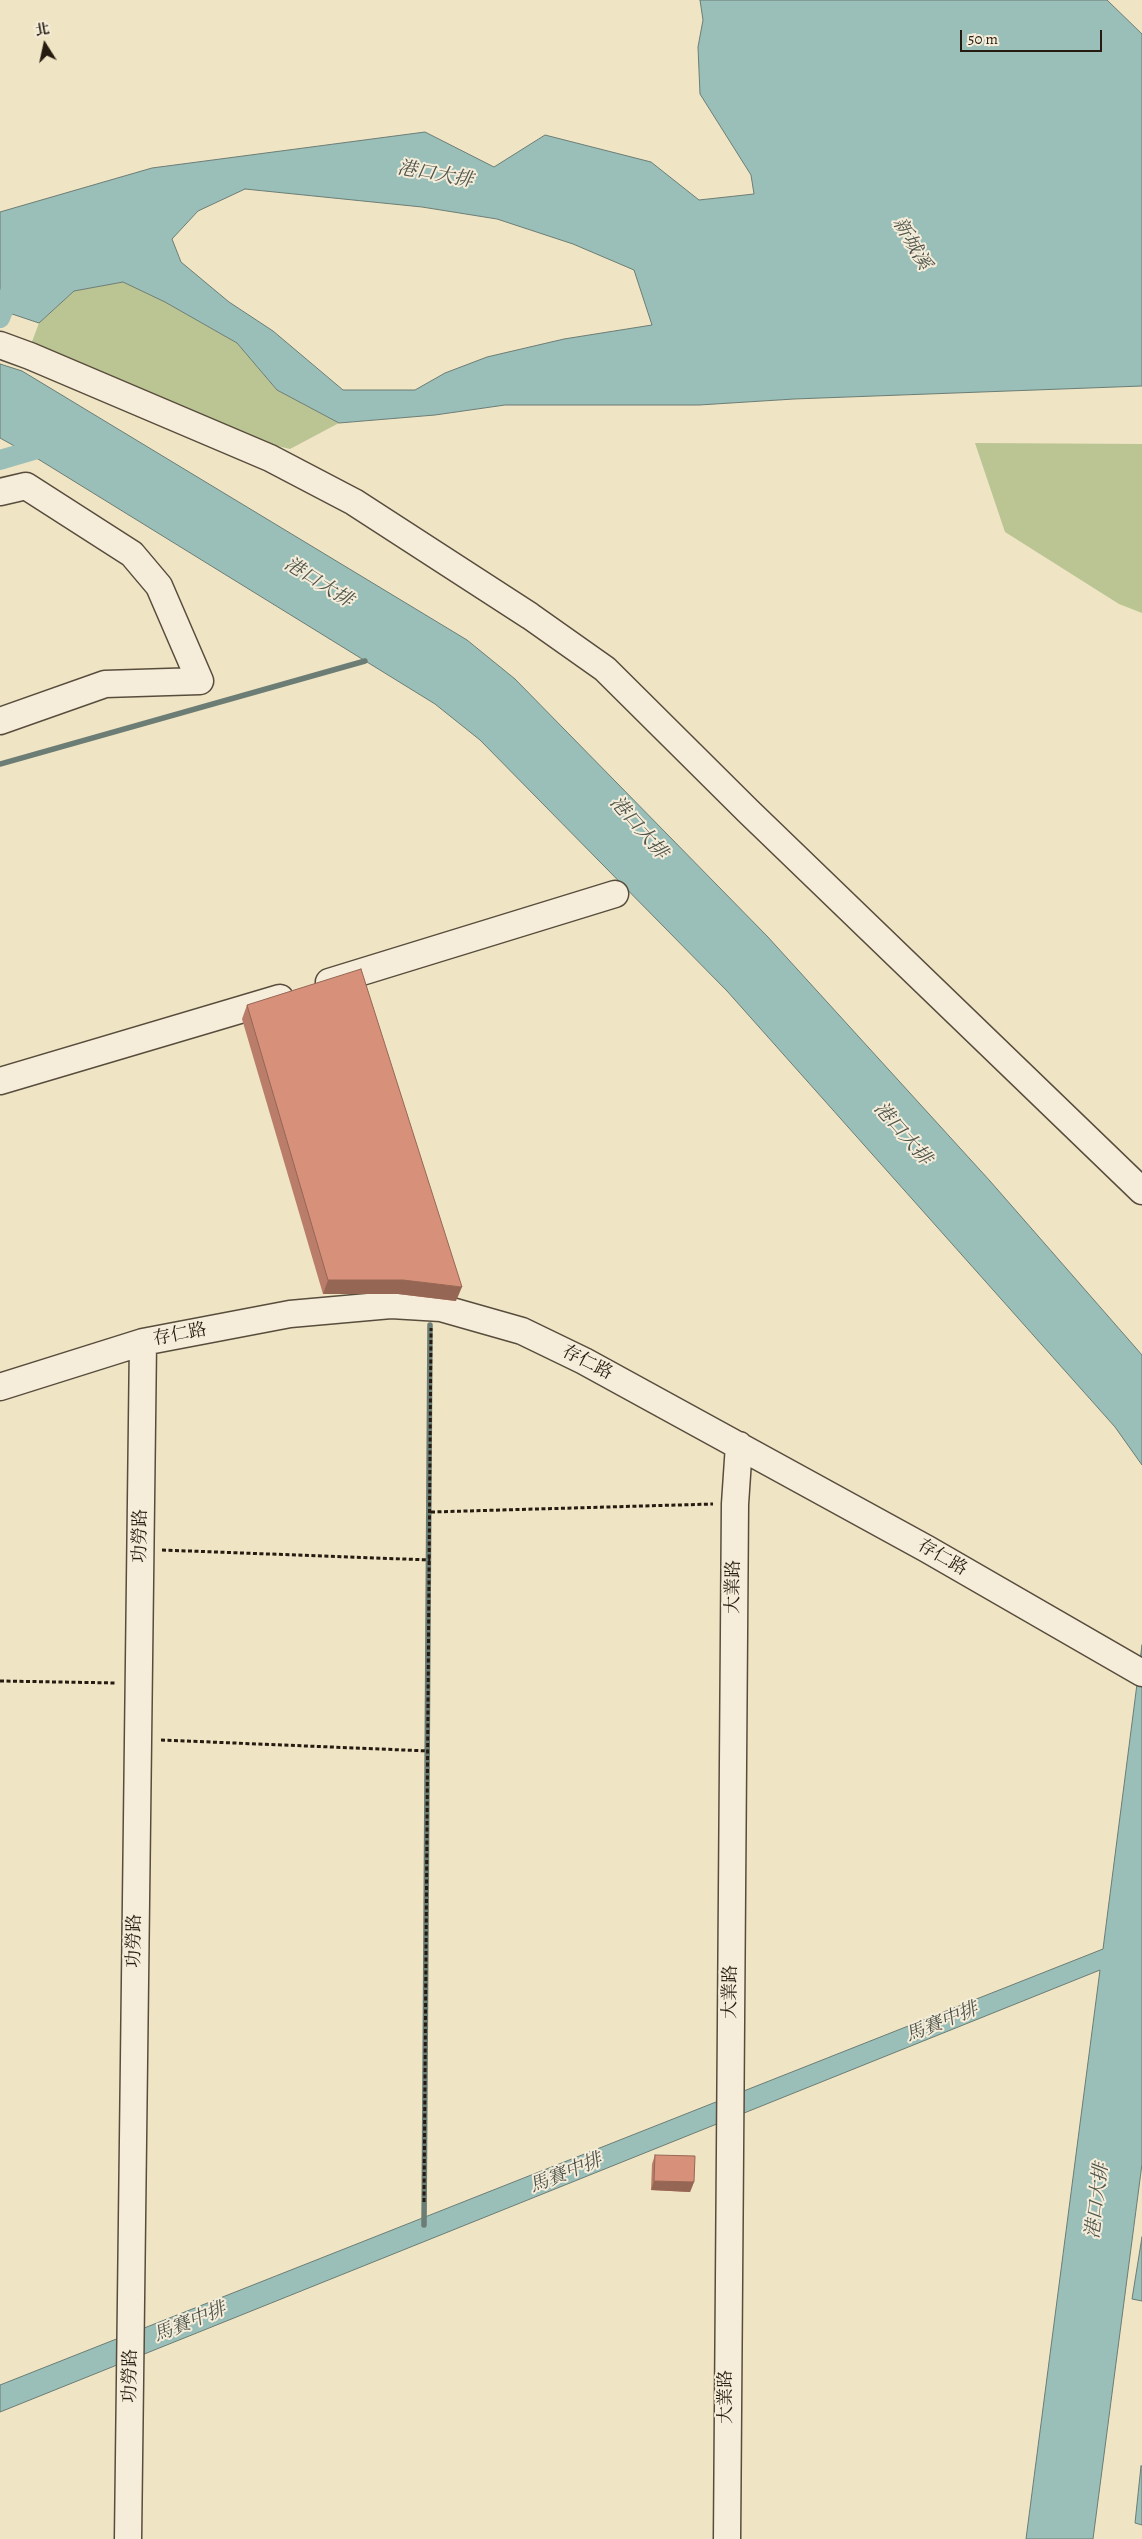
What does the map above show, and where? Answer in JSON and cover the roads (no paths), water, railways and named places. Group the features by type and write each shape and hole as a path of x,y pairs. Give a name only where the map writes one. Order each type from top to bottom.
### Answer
{"street":[{"path":"0,346 30,356 270,458 354,502 530,616 605,670 748,811 1142,1191"},
{"path":"0,492 26,486 132,554 159,586 200,682 105,684 0,721"},
{"path":"0,1080 201,1022 615,894"},
{"name":"存仁路","path":"0,1387 143,1342 290,1314 391,1305 441,1308 522,1331 584,1361 936,1554 1142,1673"},
{"name":"功勞路","path":"128,2539 143,1342"},
{"name":"大業路","path":"727,2539 735,1504 739,1445"}],"water":[{"name":"新城溪","path":"700,0 1107,0 1142,34 1142,386 794,399 699,405 505,405 435,415 339,423 277,390 237,343 165,302 123,282 74,291 39,323 0,310 0,212 152,168 425,132 494,167 545,135 651,162 699,200 754,194 751,175 700,94 698,47 703,20","holes":["245,189 422,207 497,219 573,244 634,270 652,325 564,339 487,357 445,373 415,390 343,390 273,331 229,302 181,262 172,239 198,211"]},
{"path":"0,364 22,371 467,640 515,679 767,936 990,1181 1142,1355 1142,1465 1115,1427 727,991 480,740 435,704 38,459 0,438"},
{"name":"馬賽中排","path":"1142,1645 1142,2164 1093,2539 1026,2539 1100,1970 0,2412 0,2385 1103,1949"},
{"path":"1142,2237 1142,2301 1132,2299"},
{"path":"1142,2466 1142,2525 1135,2523"}],"waterway":[{"name":"港口大排","path":"0,318 13,285"},
{"path":"0,460 51,445"},
{"path":"0,764 365,661"},
{"path":"424,2225 430,1325"}]}
